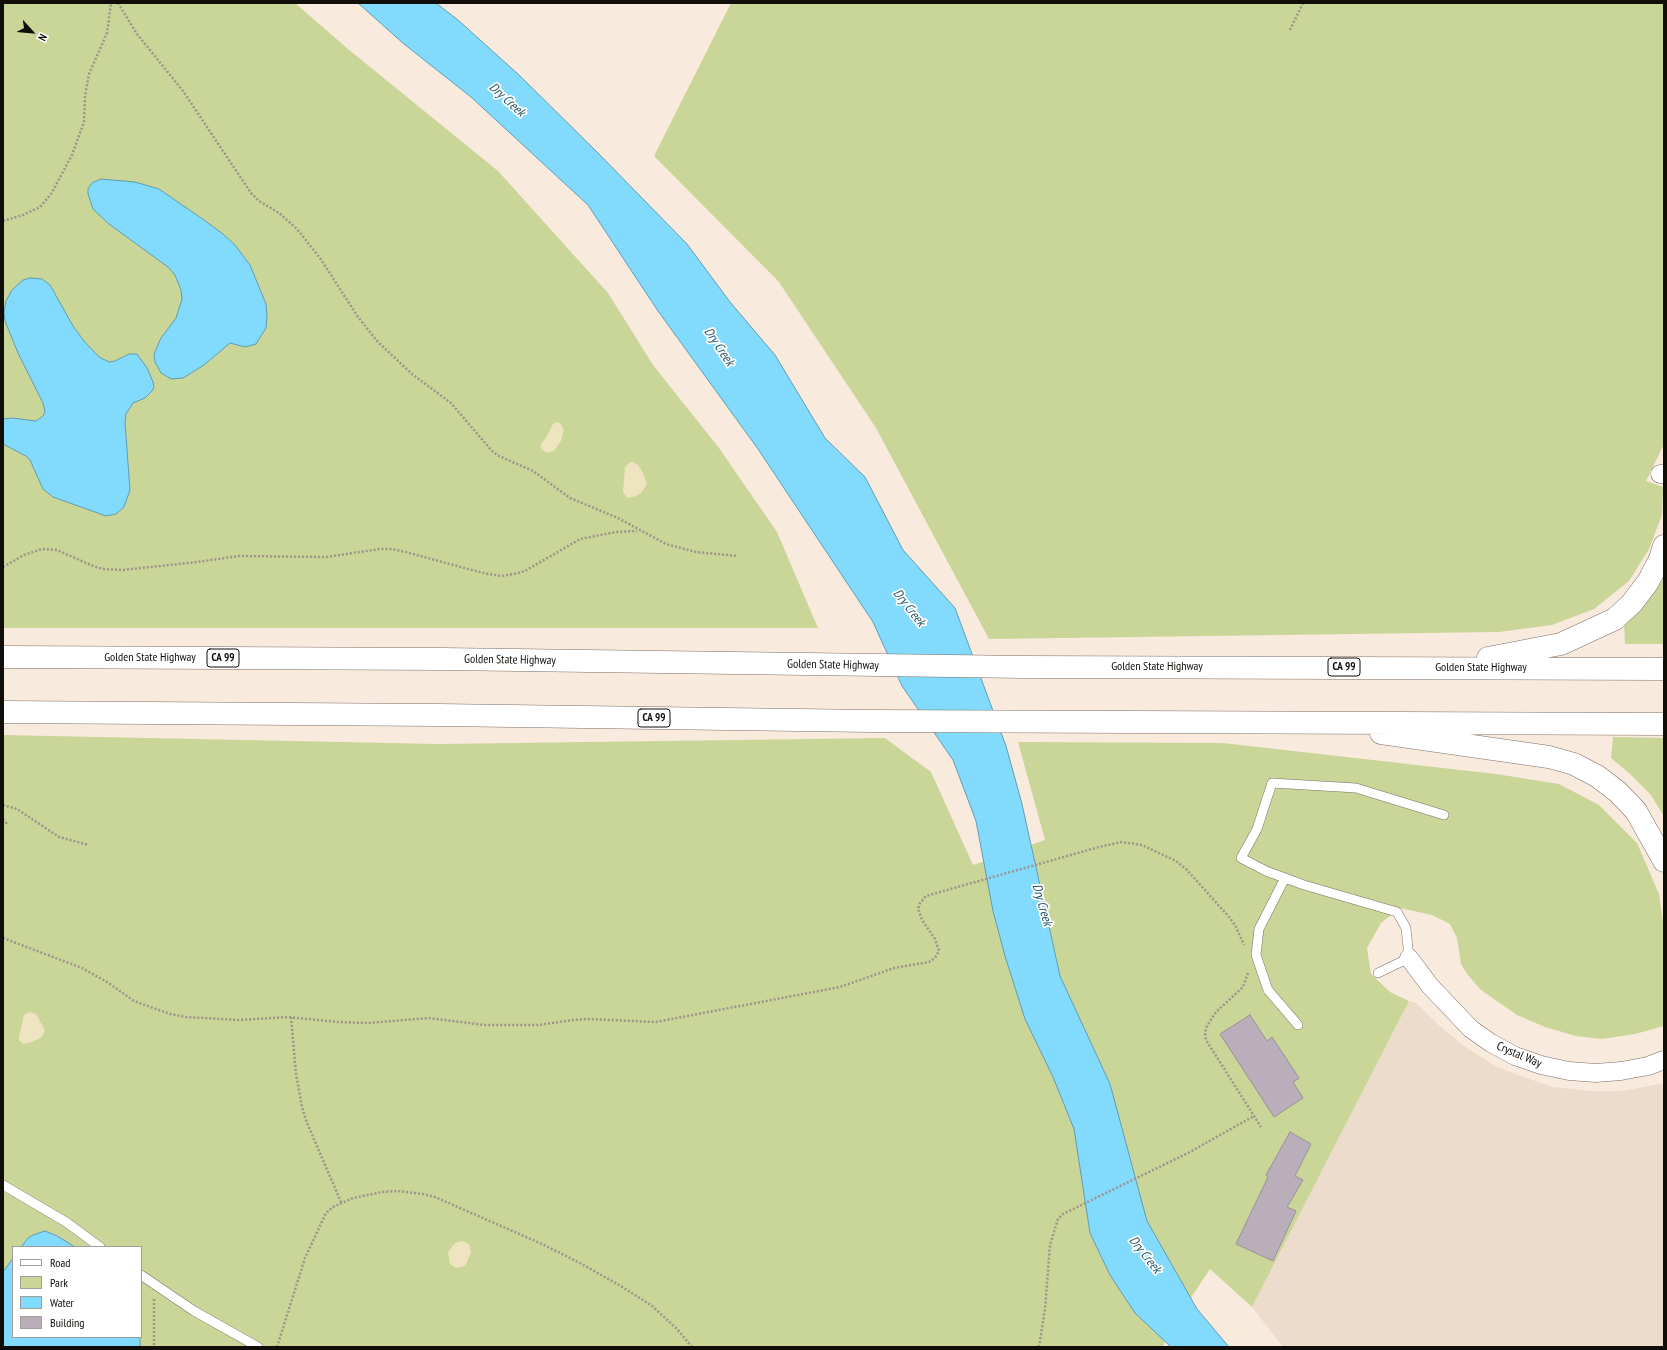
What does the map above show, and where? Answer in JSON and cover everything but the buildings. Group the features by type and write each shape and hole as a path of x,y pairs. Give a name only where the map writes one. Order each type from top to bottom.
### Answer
{"highway":[{"path":"1438,667 1561,644 1614,619 1632,603 1648,582 1660,559 1664,546"},
{"name":"Golden State Highway","path":"3,657 443,659 855,666 1664,669"},
{"name":"CA 99","path":"3,712 439,714 870,721 1299,721 1664,724"},
{"path":"1299,721 1549,757 1574,764 1597,776 1618,792 1636,811 1664,861"}],"street":[{"name":"Crystal Way","path":"1409,958 1430,986 1471,1029 1491,1043 1516,1056 1541,1066 1568,1071 1596,1073 1620,1071 1648,1066 1664,1060"}],"lane":[{"path":"1378,973 1409,958 1406,928 1397,912 1286,878 1266,871 1241,858 1257,829 1272,783 1356,788 1444,815"},
{"path":"1286,878 1259,929 1256,955 1268,990 1298,1025"},
{"path":"3,1185 66,1222 99,1246"},
{"path":"142,1276 194,1311 258,1347"}],"path":[{"path":"3,221 23,215 40,207 51,194 72,155 84,122 85,96 89,74 107,33 111,3"},
{"path":"118,3 133,27 187,96 250,193 259,201 279,213 297,229 320,258 358,317 389,354 412,374 451,403 485,444 496,453 533,471 570,498 618,518 639,531 666,544 686,550 738,556"},
{"path":"1290,30 1303,3"},
{"path":"3,567 24,555 42,549 57,550 93,566 116,570 190,563 239,556 326,557 386,549 406,552 488,574 502,576 525,571 580,539 616,532 639,531"},
{"path":"3,805 17,809 59,837 89,844"},
{"path":"3,819 7,824"},
{"path":"3,938 82,968 107,982 134,1001 170,1014 192,1018 224,1020 291,1017 338,1022 368,1023 429,1018 484,1026 538,1025 580,1019 656,1022 840,987 890,969 908,964 929,962 935,958 939,950 918,909 920,903 926,896 1111,844 1132,842 1153,849 1176,861 1187,870 1230,918 1236,927 1246,949"},
{"path":"1249,971 1243,987 1216,1012 1207,1026 1205,1033 1206,1040 1261,1127"},
{"path":"291,1017 296,1074 302,1107 307,1123 341,1202"},
{"path":"1038,1347 1044,1309 1050,1245 1055,1224 1058,1219 1063,1214 1188,1154 1254,1116"},
{"path":"277,1347 296,1283 315,1233 326,1213 332,1207 341,1202 367,1195 397,1191 435,1197 542,1244 619,1285 651,1305 666,1318 692,1347"},
{"path":"154,1347 155,1284"}],"shaded area":[{"path":"1409,1001 1416,1003 1443,1029 1467,1048 1495,1066 1553,1087 1589,1091 1622,1091 1664,1083 1664,1347 1283,1347 1252,1307"}],"green space":[{"path":"3,3 295,3 348,49 498,171 608,293 653,365 719,448 777,532 818,628 3,628"},
{"path":"731,3 1664,3 1664,444 1646,481 1663,487 1662,515 1649,549 1629,581 1594,609 1552,625 1499,632 989,639 876,428 779,282 654,156"},
{"path":"1664,579 1664,644 1625,644 1624,622 1646,602"},
{"path":"3,735 439,744 885,738 931,772 973,865 1045,840 1018,742 1223,743 1496,774 1559,784 1599,805 1637,843 1659,894 1664,928 1664,1026 1635,1034 1602,1039 1576,1036 1545,1027 1517,1015 1481,990 1467,974 1461,964 1457,938 1450,924 1432,915 1400,908 1381,923 1367,948 1371,974 1390,992 1409,1001 1252,1307 1210,1269 1167,1334 1163,1347 3,1347"},
{"path":"1613,737 1664,738 1664,816 1650,794 1611,758"}],"sand":[{"path":"557,422 560,423 564,430 561,441 555,450 548,453 545,452 540,447 541,444 553,424"},
{"path":"630,462 638,465 647,484 642,492 636,496 628,498 623,491 625,467"},
{"path":"29,1012 36,1014 45,1030 42,1037 32,1042 23,1044 19,1038 24,1015"},
{"path":"462,1241 469,1244 471,1253 465,1266 456,1268 450,1264 448,1252 455,1243"}],"water":[{"name":"Dry Creek","path":"358,3 436,3 458,20 519,75 597,152 687,244 730,302 775,355 825,438 865,477 903,550 955,608 1006,746 1022,804 1060,976 1110,1084 1147,1221 1197,1309 1229,1347 1171,1347 1135,1313 1110,1275 1090,1233 1074,1129 1053,1077 1025,1019 1005,956 993,911 976,821 953,760 902,686 873,622 758,449 658,311 588,205 471,97 404,44"},
{"path":"101,179 135,182 159,189 223,234 235,245 250,265 266,304 266,328 256,344 245,347 230,343 204,365 183,378 171,379 161,373 155,362 154,354 161,338 176,318 182,299 181,290 175,275 168,267 109,224 93,209 88,194 88,189 92,183"},
{"path":"30,278 42,279 50,285 73,326 84,341 99,357 109,362 115,361 129,354 137,354 147,368 153,382 154,387 152,391 145,398 133,403 126,414 125,423 130,490 124,507 116,514 106,516 53,497 43,489 30,460 26,456 3,444 3,419 12,418 36,421 43,416 45,412 43,403 18,353 5,321 4,312 6,301 12,290 23,280"},
{"path":"45,1231 73,1246 22,1246 28,1238"},
{"path":"12,1259 12,1338 140,1338 140,1347 3,1347 3,1272"}]}
